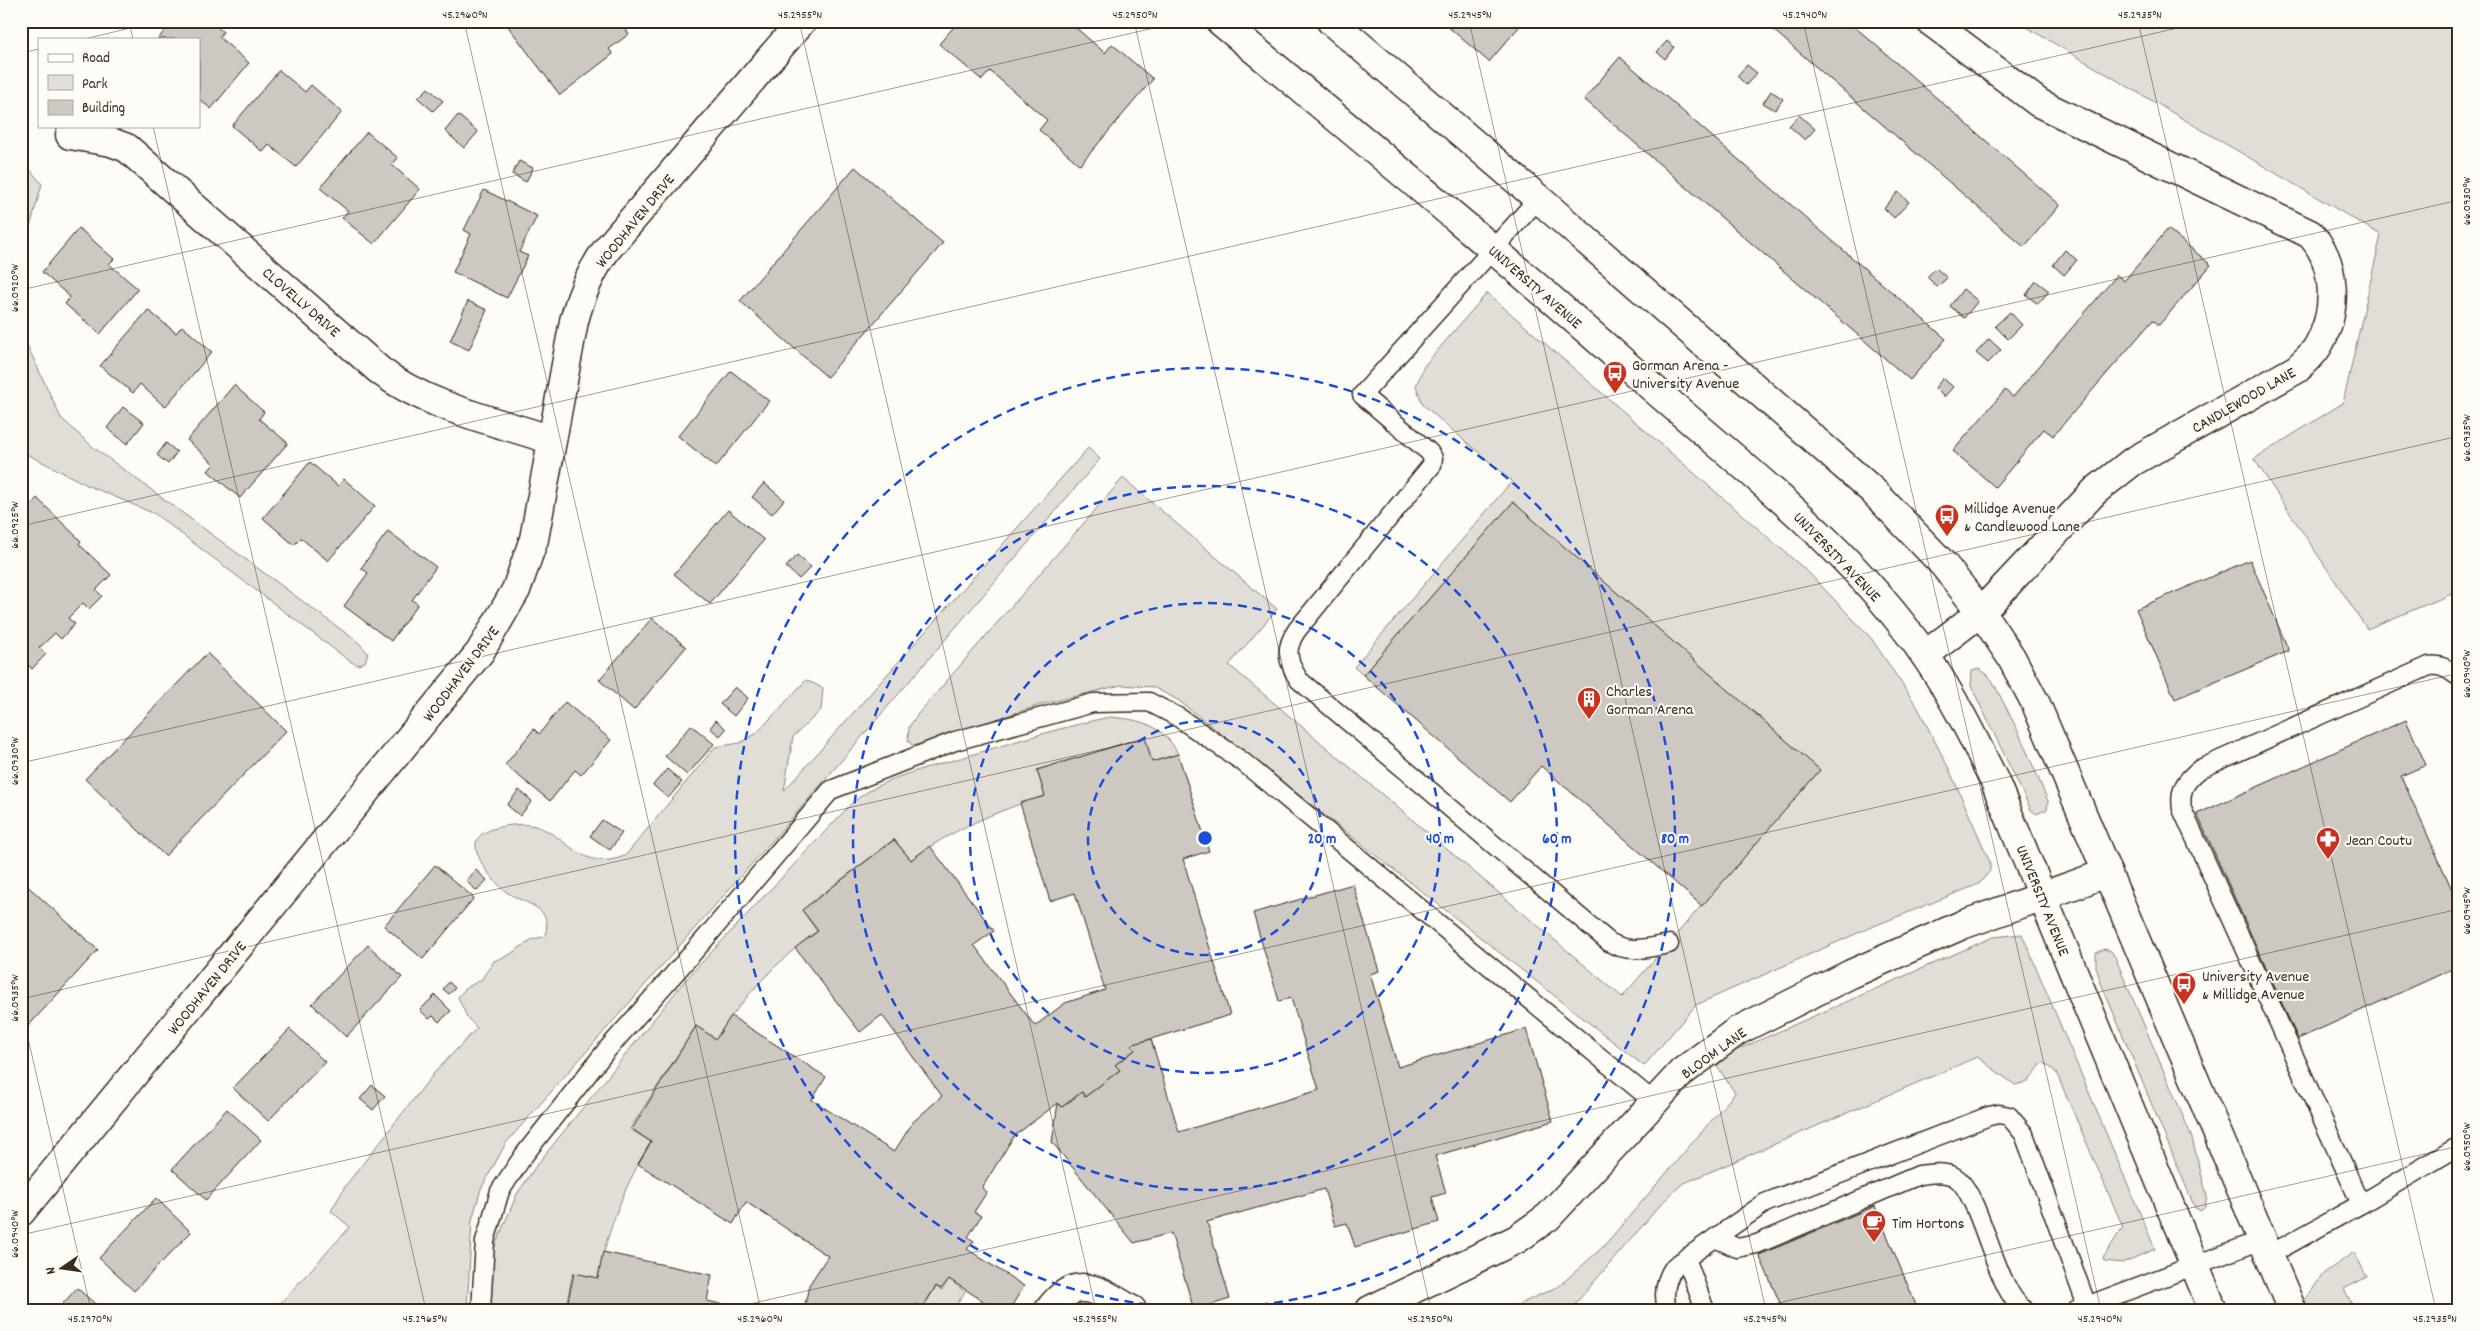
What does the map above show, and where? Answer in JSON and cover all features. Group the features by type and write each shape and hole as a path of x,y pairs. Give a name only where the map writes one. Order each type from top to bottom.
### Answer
{"street":[{"name":"WOODHAVEN DRIVE","path":"21,1212 480,652 500,620 525,567 535,531 579,302 597,262 802,21"},
{"name":"UNIVERSITY AVENUE","path":"1220,21 1494,249 1795,511 1853,567 1925,655 1958,707 1991,773 2213,1310"},
{"path":"1331,21 1872,490 1944,564 1981,612 2011,657 2036,704 2292,1310"},
{"name":"CANDLEWOOD LANE","path":"1925,655 1981,612 2083,504 2118,472 2132,462 2297,369 2318,346 2324,332 2330,310 2332,287 2325,253 2310,234 2039,103 1930,21"},
{"name":"CLOVELLY DRIVE","path":"70,135 112,142 127,148 379,370 403,387 429,399 552,440"},
{"name":"BLOOM LANE","path":"1370,1310 1517,1239 1548,1217 1682,1072 1737,1031 1851,974 1962,925 2108,874"},
{"path":"1049,1310 1063,1294 1082,1287 1094,1289 1132,1310"}],"lane":[{"path":"1538,199 1362,395 1428,452 1432,458 1432,465 1297,630 1287,650 1288,663 1299,680 1609,942 1619,948 1632,950 1669,944"},
{"path":"2361,1204 2182,809 2180,797 2183,786 2200,769 2429,666 2437,665 2459,677"},
{"path":"481,1310 485,1241 500,1191 524,1155 605,1052 704,940 831,790 954,740 1093,703 1149,702 1178,717 1243,762 1654,1102"},
{"path":"1667,1310 1665,1290 1669,1274 1675,1266 1766,1203 1989,1116 1999,1114 2009,1116 2024,1134 2081,1308 2194,1265 2265,1247 2361,1204 2459,1146"},
{"path":"1715,1238 1737,1248 1757,1244 1918,1175 1940,1173 1954,1177 1966,1189 2004,1279 2018,1306 2025,1310"},
{"path":"1686,1258 1705,1310"}],"green space":[{"path":"2016,21 2459,21 2459,591 2367,629 2254,459 2343,403 2381,235"},
{"path":"21,159 42,184 21,259"},
{"path":"1487,293 1809,573 1871,638 1918,708 1949,769 1990,862 1990,871 1979,884 1869,928 1696,1005 1644,1066 1178,700 1153,687 1121,685 1043,704 917,745 912,745 908,740 909,727 918,714 1123,478 1277,609 1229,665 1622,997 1819,770 1513,503 1363,675 1354,667 1512,481 1423,405 1416,386 1424,366"},
{"path":"21,332 61,418 93,447 358,642 368,653 365,662 358,665 351,662 155,514 87,485 21,451"},
{"path":"1088,448 1100,459 806,802 506,1143 481,1189 472,1220 467,1310 274,1310 350,1227 331,1211 346,1185 435,1072 477,1028 467,1017 458,997 466,988 481,980 494,961 509,955 531,940 545,936 546,918 542,912 504,890 484,867 476,849 479,837 492,829 511,825 529,825 546,831 576,851 597,860 610,860 625,856 715,747 740,743 757,733 806,680 823,688 821,710 793,737 784,791"},
{"path":"1979,669 1992,680 2018,731 2048,801 2047,809 2037,814 2031,810 1971,686 1972,671"},
{"path":"1109,717 1150,725 1166,736 1178,754 1152,762 1144,737 1037,770 1045,796 975,822 941,840 911,860 894,839 802,910 817,931 788,954 762,980 737,1009 716,1039 696,1026 630,1129 651,1142 633,1174 618,1207 598,1278 573,1273 565,1310 490,1310 494,1248 517,1194 536,1166 687,978 852,803 890,780 918,770"},
{"path":"2022,934 2155,1249 2122,1263 2104,1261 2103,1258 2123,1227 2056,1072 2043,1062 2028,1082 2015,1085 1977,1057 1682,1184 1662,1203 1570,1310 1507,1310 1559,1286 1603,1247 1735,1093 1717,1066 1728,1054 1993,937"},
{"path":"2104,949 2111,951 2115,957 2191,1135 2207,1196 2205,1207 2201,1211 2195,1208 2101,983 2096,967 2096,953"},
{"path":"2354,1252 2367,1277 2344,1289 2355,1310 2306,1310 2304,1302 2323,1274"},
{"path":"949,1279 965,1292 953,1310 912,1310 916,1304 922,1309 936,1287 942,1290"}],"building":[{"path":"173,21 211,21 223,32 219,37 249,63 211,109 200,100 200,38 159,38"},
{"path":"504,21 619,21 629,34 609,49 613,54 560,95"},
{"path":"959,21 1068,21 1105,53 1112,44 1153,79 1080,165 1039,130 1047,120 990,71 982,80 939,44"},
{"path":"1449,21 1524,21 1489,62 1446,25"},
{"path":"1763,21 1848,21 2060,205 2024,247"},
{"path":"1667,41 1674,47 1665,59 1657,52"},
{"path":"1620,57 1946,339 1910,380 1584,99"},
{"path":"1747,65 1757,73 1746,85 1737,76"},
{"path":"279,70 305,92 311,85 342,112 296,167 269,145 263,152 232,126"},
{"path":"428,88 443,101 433,111 418,98"},
{"path":"1771,91 1783,99 1775,110 1763,103"},
{"path":"458,115 478,132 464,148 445,131"},
{"path":"1799,115 1815,129 1805,140 1789,126"},
{"path":"367,132 398,158 392,165 420,189 374,244 342,218 348,211 320,188"},
{"path":"519,161 533,168 526,182 512,174"},
{"path":"855,167 943,243 827,377 740,301"},
{"path":"484,190 537,216 519,252 528,256 507,298 453,272 471,234 464,230"},
{"path":"1898,192 1909,202 1894,218 1884,208"},
{"path":"79,228 114,259 109,264 138,289 100,334 65,304 70,297 42,272"},
{"path":"2168,229 2211,265 2159,325 2153,320 2053,436 2044,429 1995,487 1953,451 2005,390 2013,397 2117,275 2124,281"},
{"path":"2065,250 2077,260 2064,275 2053,265"},
{"path":"1936,268 1947,278 1937,287 1927,277"},
{"path":"2036,281 2049,291 2038,304 2026,295"},
{"path":"1963,289 1978,301 1964,318 1950,306"},
{"path":"468,301 487,310 469,350 450,341"},
{"path":"148,310 176,333 182,326 212,352 165,407 140,384 133,393 100,366"},
{"path":"2010,312 2022,325 2008,339 1995,326"},
{"path":"1989,339 2001,350 1988,363 1976,353"},
{"path":"731,371 769,401 716,467 678,436"},
{"path":"1943,378 1953,387 1944,397 1935,388"},
{"path":"234,385 264,412 259,419 288,443 240,498 208,471 214,464 187,440"},
{"path":"123,407 144,423 127,444 107,428"},
{"path":"166,443 177,452 168,464 157,455"},
{"path":"310,462 338,486 344,479 375,506 328,561 301,538 294,545 263,518"},
{"path":"764,483 784,500 772,514 752,497"},
{"path":"37,498 81,541 79,544 111,575 96,590 102,596 89,609 83,603 68,618 75,624 61,639 55,633 39,648 46,654 32,669 26,662 21,667 21,506 26,510"},
{"name":"Charles Gorman Arena","path":"1513,502 1820,770 1702,906 1541,766 1510,802 1363,675"},
{"path":"728,510 764,540 710,604 674,574"},
{"path":"388,531 436,567 412,600 418,604 391,641 344,606 368,573 361,568"},
{"path":"797,555 811,567 799,579 786,567"},
{"path":"2250,560 2289,651 2175,699 2136,609"},
{"path":"652,618 686,647 634,710 599,680"},
{"path":"207,653 286,731 165,856 85,779"},
{"path":"735,687 748,698 734,716 720,704"},
{"path":"565,702 611,740 581,775 575,770 550,801 505,765 534,729 539,734"},
{"path":"716,720 726,729 720,736 710,728"},
{"name":"Jean Coutu","path":"2406,720 2426,765 2401,776 2459,905 2459,966 2298,1039 2197,814"},
{"path":"691,725 714,744 687,775 665,756"},
{"path":"1145,737 1152,762 1178,754 1209,851 1183,859 1230,1015 1131,1045 1135,1050 1115,1065 1120,1070 1085,1097 1082,1092 1062,1107 1058,1103 1014,1136 982,1188 987,1192 974,1212 981,1216 968,1237 974,1241 967,1249 1024,1286 1009,1310 997,1310 949,1279 941,1289 936,1286 922,1308 916,1304 912,1310 804,1310 809,1285 828,1256 746,1202 733,1224 638,1164 651,1142 632,1129 696,1026 716,1039 731,1016 826,1077 812,1100 894,1152 913,1122 942,1096 882,1015 860,1032 795,948 818,931 802,910 894,840 911,860 930,846 994,931 974,945 1035,1026 1065,1003 1105,990 1075,893 1050,901 1020,803 1045,796 1037,770"},
{"path":"667,769 682,782 668,798 653,785"},
{"path":"519,790 532,801 520,816 507,805"},
{"path":"602,820 622,833 610,850 590,836"},
{"path":"435,865 474,898 423,959 384,926"},
{"path":"476,870 487,880 477,891 466,881"},
{"path":"21,880 98,950 21,1034"},
{"path":"1353,884 1379,971 1370,974 1398,1067 1526,1029 1553,1121 1435,1156 1446,1193 1432,1197 1439,1222 1355,1247 1347,1223 1335,1226 1324,1189 1207,1222 1230,1299 1194,1310 1171,1233 1134,1243 1052,1142 1058,1103 1062,1107 1082,1092 1085,1097 1120,1070 1115,1065 1135,1050 1131,1045 1151,1039 1179,1132 1319,1090 1291,998 1279,1001 1253,913"},
{"path":"368,945 402,977 346,1037 312,1004"},
{"path":"449,982 455,988 449,994 443,989"},
{"path":"435,995 451,1011 439,1022 433,1016 429,1019 420,1010"},
{"path":"290,1029 325,1062 268,1121 233,1088"},
{"path":"372,1085 385,1096 373,1110 360,1099"},
{"path":"227,1109 261,1140 206,1200 172,1169"},
{"path":"156,1198 191,1232 134,1291 99,1258"},
{"path":"1875,1206 1918,1310 1783,1310 1759,1255"},
{"path":"603,1252 712,1275 707,1301 751,1310 566,1310 574,1273 598,1278"},
{"path":"77,1288 102,1310 57,1310"}],"place":[{"name":"Gorman Arena - University Avenue","path":"1615,394"},
{"name":"Millidge Avenue & Candlewood Lane","path":"1947,537"},
{"name":"Charles Gorman Arena","path":"1589,720"},
{"name":"Jean Coutu","path":"2328,860"},
{"name":"University Avenue & Millidge Avenue","path":"2184,1005"},
{"name":"Tim Hortons","path":"1874,1243"}]}
